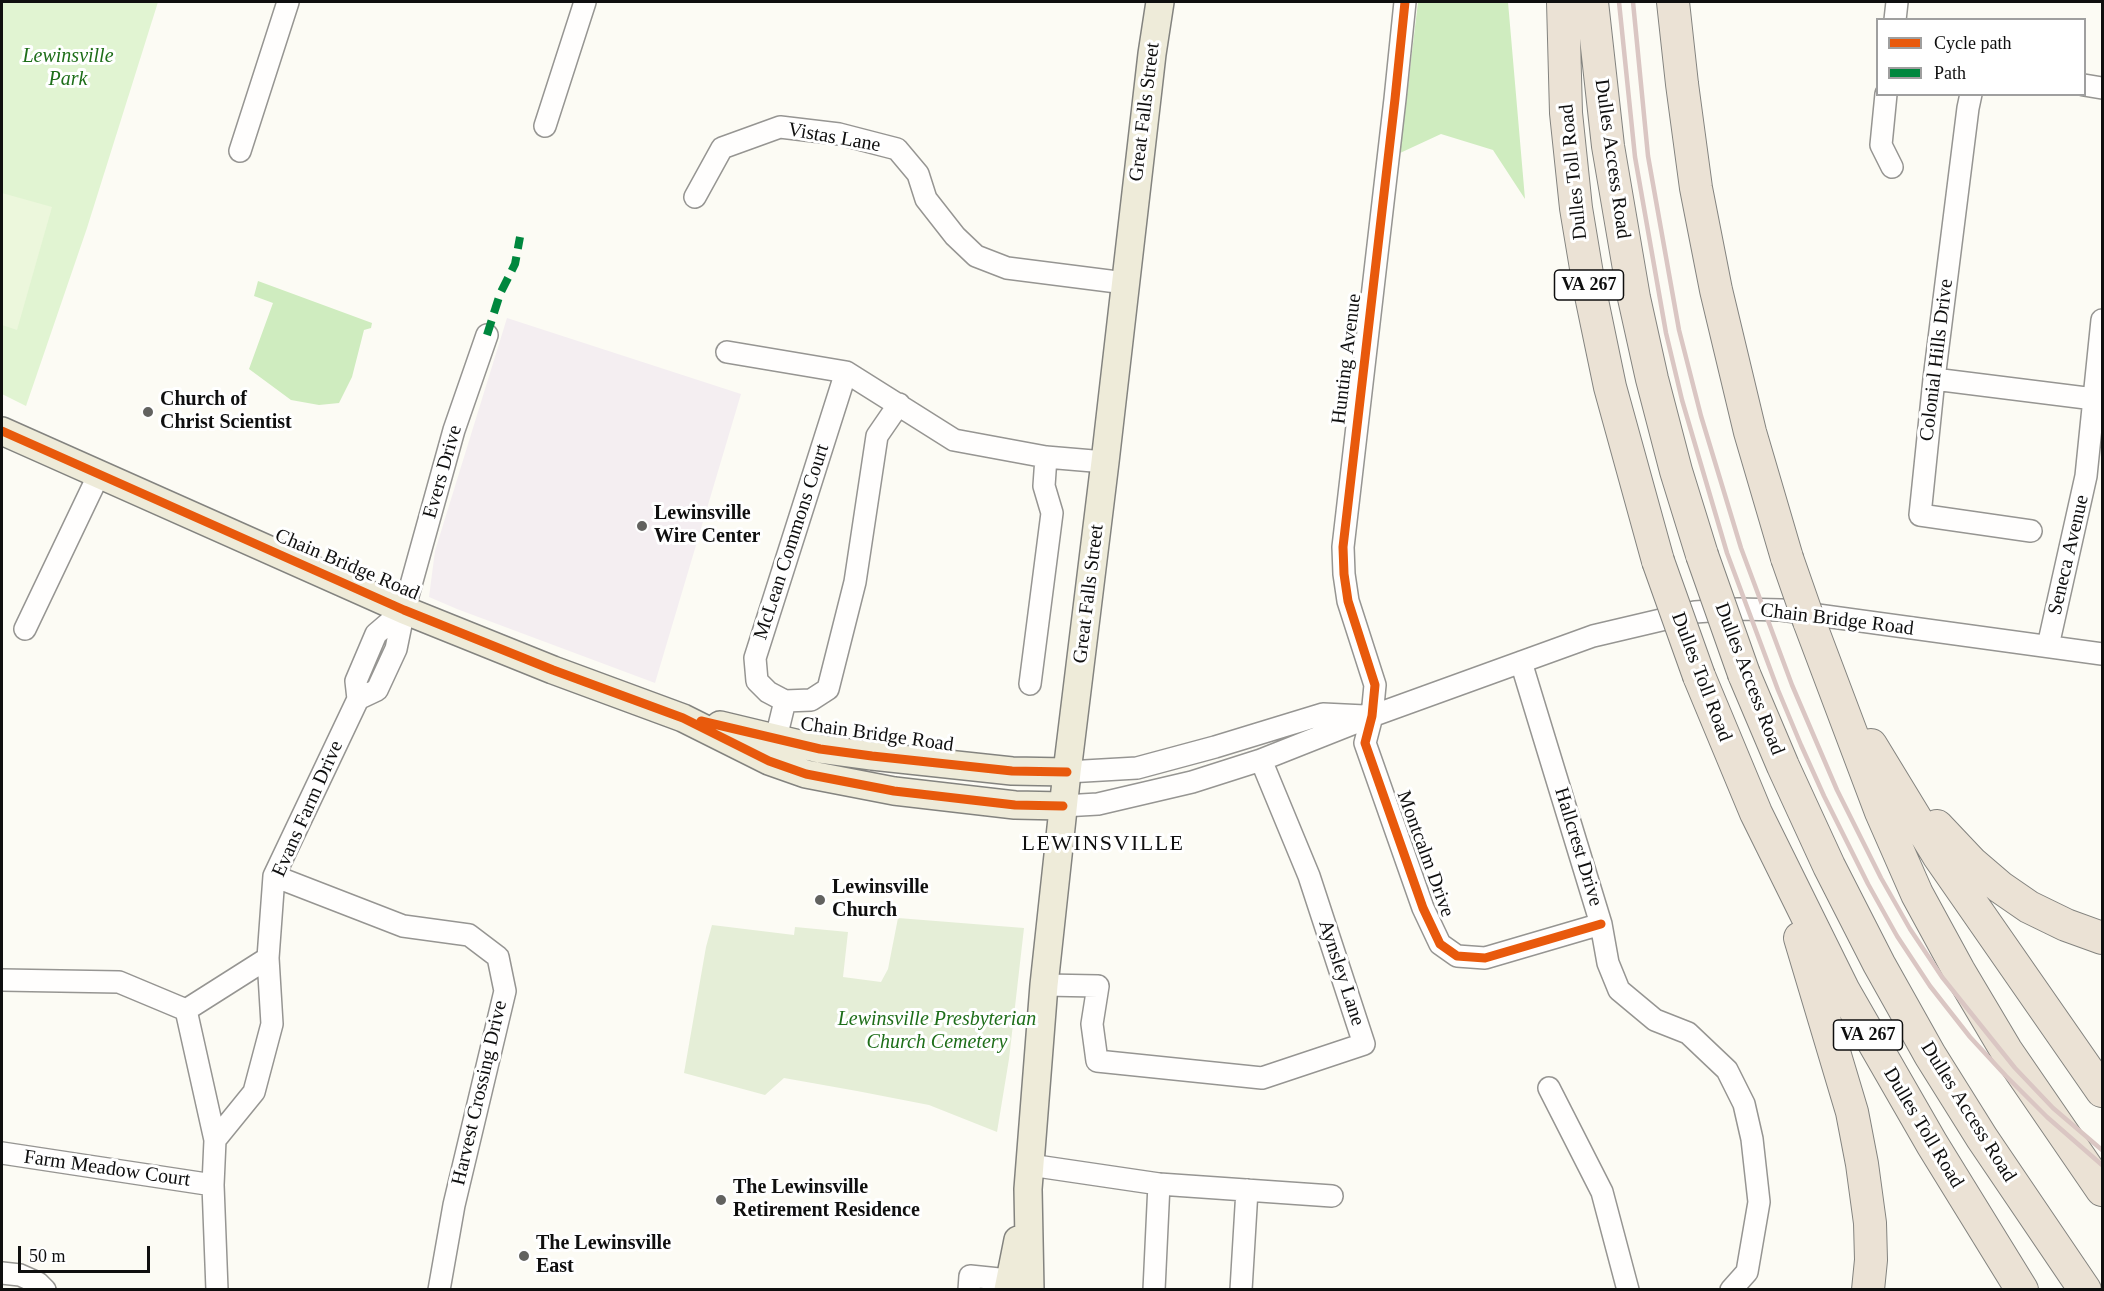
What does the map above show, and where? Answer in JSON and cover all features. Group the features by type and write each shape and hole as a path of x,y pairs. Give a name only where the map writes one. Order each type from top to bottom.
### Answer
{"highway":[{"name":"Dulles Toll Road","path":"1563,2 1566,113 1576,208 1589,286 1610,387 1658,561 1699,676 1756,813 1818,941 1872,1042 2022,1290"},
{"name":"Dulles Access Road","path":"1592,2 1608,146 1634,298 1652,379 1676,471 1702,555 1744,674 1829,866 1879,964 1930,1055 1982,1138 2085,1290"},
{"path":"1673,2 1696,188 1714,280 1750,432 1787,558 1809,621 1835,681 1881,813 1917,894 2006,1050 2103,1190"},
{"path":"1835,681 1938,855 2103,1090"},
{"path":"1870,743 1926,814 1972,863 1993,881 2029,907 2066,925 2103,938"},
{"path":"1756,813 1802,944 1852,1112 1870,1223 1868,1290"}],"main road":[{"name":"Great Falls Street","path":"1016,1286 1029,1177 1044,984 1063,806 1160,2"},
{"name":"Chain Bridge Road","path":"2,431 404,610 553,670 684,718 769,761 806,774 856,785 968,800 1063,806"},
{"name":"Chain Bridge Road","path":"684,718 820,748 872,756 1012,771 1067,772"}],"street":[{"path":"240,151 288,2"},
{"path":"545,126 585,2"},
{"name":"Hunting Avenue","path":"1372,716 1375,685 1348,601 1344,574 1344,547 1405,2"},
{"path":"1895,18 1897,2"},
{"path":"2086,86 2103,88"},
{"path":"1887,96 1881,145 1892,167"},
{"name":"Colonial Hills Drive","path":"1971,96 1934,379 1920,515 2031,531"},
{"name":"Vistas Lane","path":"695,196 722,148 780,127 839,134 897,149 918,174 926,199 955,236 976,256 1007,268 1125,284"},
{"name":"Seneca Avenue","path":"2048,646 2082,504 2099,400 2103,320"},
{"name":"Evers Drive","path":"404,610 454,430 487,335"},
{"path":"727,352 846,372 954,441 1046,457 1105,462"},
{"name":"McLean Commons Court","path":"785,701 768,692 758,681 754,658 846,372"},
{"path":"1934,379 2099,400"},
{"path":"776,738 785,701 811,700 828,689 855,582 877,436 899,404"},
{"path":"1030,684 1052,513 1044,486 1046,457"},
{"path":"25,629 99,474"},
{"name":"Chain Bridge Road","path":"1063,806 1098,804 1158,791 1261,760 1372,716 1593,636 1695,612 1738,609 1781,610 2103,654"},
{"name":"Evans Farm Drive","path":"215,1140 254,1092 272,1024 268,958 274,876 358,699 356,681 376,634 404,610"},
{"name":"Hallcrest Drive","path":"1521,662 1601,924 1608,963 1619,990 1655,1020 1689,1033 1727,1070 1744,1104 1752,1139 1759,1202 1748,1272 1731,1290"},
{"name":"Chain Bridge Road","path":"1067,772 1137,768 1323,714 1372,716"},
{"name":"Montcalm Drive","path":"1372,716 1365,742 1423,908 1440,944 1457,956 1485,958 1601,924"},
{"name":"Aynsley Lane","path":"1044,984 1098,986 1092,1024 1097,1061 1262,1078 1364,1044 1309,876 1261,760"},
{"name":"Harvest Crossing Drive","path":"274,876 402,926 469,935 498,957 505,991 454,1205 439,1290"},
{"path":"186,1010 268,958"},
{"path":"2,980 119,982 186,1010"},
{"path":"186,1010 215,1140 213,1185 217,1290"},
{"path":"1549,1088 1602,1192 1628,1290"},
{"name":"Farm Meadow Court","path":"2,1153 213,1185"},
{"path":"1029,1177 1332,1196"},
{"path":"1154,1290 1159,1184"},
{"path":"1241,1290 1247,1190"},
{"path":"2,1273 20,1275 38,1283 45,1290"},
{"path":"969,1290 970,1276 1016,1286"}],"shaded area":[{"path":"507,318 741,394 655,683 429,597 435,551"}],"green space":[{"name":"Lewinsville Park","path":"2,2 158,2 87,228 26,406 2,394"},
{"path":"1418,2 1508,2 1525,199 1493,150 1441,134 1400,153"},
{"path":"2,193 52,207 17,330 2,325"},
{"path":"258,281 372,323 371,328 364,330 352,377 339,403 319,405 291,400 249,369 273,303 254,296"},
{"name":"Lewinsville Presbyterian Church Cemetery","path":"898,918 1024,928 1009,1059 997,1132 929,1105 857,1091 784,1078 765,1095 684,1073 706,947 712,925 794,935 795,927 848,932 843,977 881,982 888,969"}],"railway":[{"path":"1619,2 1635,157 1666,333 1682,400 1727,553 1778,690 1824,796 1868,884 1897,936 1930,986 1970,1037 2006,1076 2047,1117 2102,1165"},
{"path":"1633,2 1648,156 1679,330 1701,416 1741,548 1792,685 1837,790 1881,878 1910,929 1942,977 2015,1068 2053,1108 2102,1150"}],"marked path":[{"path":"487,335 500,294 515,264 520,237"}],"cycle path":[{"path":"1405,2 1343,547 1348,601 1375,685 1372,716 1365,743 1423,908 1440,944 1457,956 1485,958 1601,924"},
{"path":"2,431 404,610 553,670 683,718 769,761 806,774 894,791 1015,805 1063,806"},
{"path":"701,721 820,749 1012,771 1067,772"}],"place":[{"name":"Church of Christ Scientist","path":"148,412"},
{"name":"Lewinsville Wire Center","path":"642,526"},
{"name":"Lewinsville Church","path":"820,900"},
{"name":"The Lewinsville Retirement Residence","path":"721,1200"},
{"name":"The Lewinsville East","path":"524,1256"}],"district":[{"name":"LEWINSVILLE","path":"1103,844"}]}
